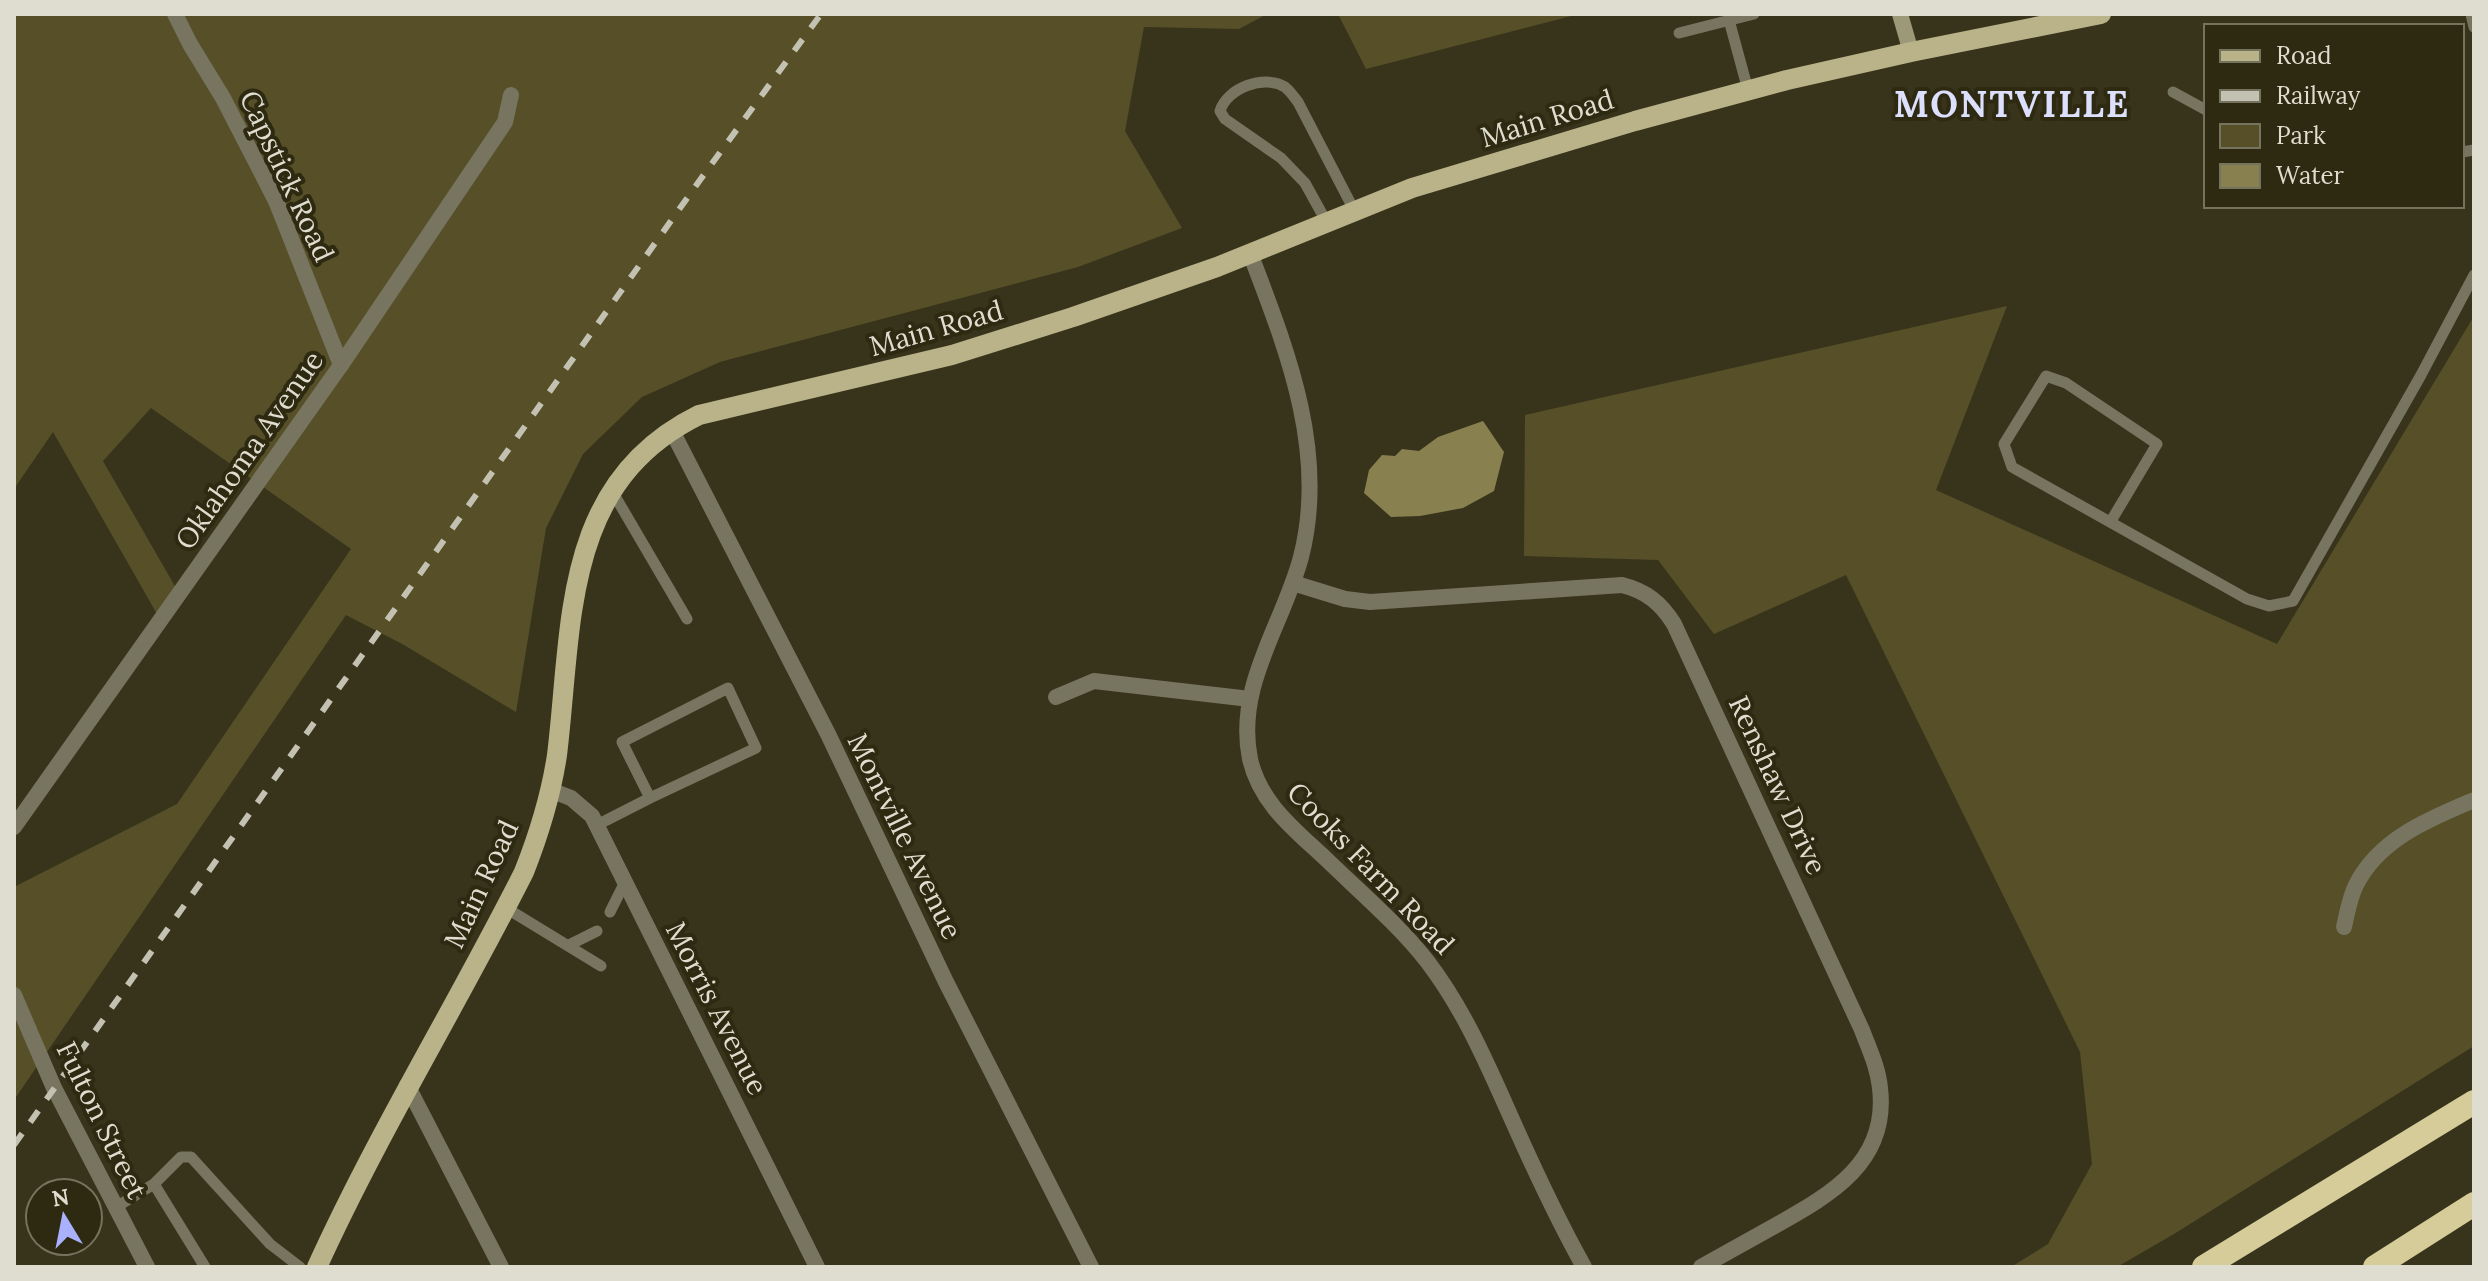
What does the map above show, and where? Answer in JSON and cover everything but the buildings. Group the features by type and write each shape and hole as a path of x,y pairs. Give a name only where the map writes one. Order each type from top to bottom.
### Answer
{"highway":[{"path":"2204,1267 2474,1102"},
{"path":"2375,1267 2474,1204"}],"main road":[{"name":"Main Road","path":"317,1267 407,1085 524,872 539,834 550,790 571,608 584,556 612,490 636,457 671,429 699,415 952,355 1073,317 1250,253 1426,184 1635,121 1748,90 1911,52 2101,14"}],"street":[{"name":"Capstick Road","path":"175,14 276,201 341,365"},
{"path":"1900,14 1911,52"},
{"name":"Oklahoma Avenue","path":"14,827 341,365 505,122 511,95"},
{"name":"Cooks Farm Road","path":"1250,253 1288,352 1302,407 1308,447 1309,487 1306,528 1293,583 1260,662 1250,699 1247,732 1250,758 1265,796 1290,828 1402,931 1451,996 1472,1030 1555,1214 1584,1267"},
{"name":"Montville Avenue","path":"671,429 828,734 946,982 1091,1267"},
{"name":"Renshaw Drive","path":"1293,583 1345,599 1370,602 1622,585 1647,595 1667,612 1862,1030 1875,1063 1880,1089 1880,1116 1873,1142 1851,1175 1806,1209 1701,1267"},
{"path":"1056,697 1094,681 1250,699"},
{"name":"Morris Avenue","path":"550,790 571,798 592,816 817,1267"},
{"path":"2344,927 2355,886 2376,856 2419,823 2474,800"},
{"name":"Fulton Street","path":"14,995 54,1088 147,1267"},
{"path":"407,1085 501,1267"}],"lane":[{"path":"1679,33 1754,14"},
{"path":"2471,14 2474,27"},
{"path":"1729,20 1748,90"},
{"path":"1326,221 1305,183 1281,158 1225,119 1220,111 1223,103 1246,86 1269,81 1286,88 1298,102 1354,210"},
{"path":"2173,92 2204,109"},
{"path":"2111,521 2157,444 2066,383 2046,376 2004,444 2012,467 2247,599 2269,606 2293,601 2474,275"},
{"path":"612,490 687,619"},
{"path":"597,825 756,748 728,688 622,742 650,798"},
{"path":"610,912 625,882"},
{"path":"506,908 601,966"},
{"path":"569,945 597,931"},
{"path":"116,1207 154,1184 181,1157 191,1157 270,1244 300,1267"},
{"path":"154,1184 205,1267"}],"green space":[{"path":"14,14 1267,14 1239,29 1144,27 1125,131 1182,228 1078,267 720,362 642,397 583,454 546,528 516,712 404,645 346,615 14,1100 14,887 177,804 351,549 151,408 103,461 180,595 161,621 53,432 14,489"},
{"path":"1338,14 1579,14 1366,69"},
{"path":"2007,306 1936,490 2277,644 2474,316 2474,1046 2117,1267 2011,1267 2048,1244 2092,1164 2080,1052 1846,575 1714,634 1658,560 1524,556 1525,415"}],"water":[{"path":"1483,421 1504,452 1494,491 1463,508 1420,516 1391,517 1364,493 1369,470 1382,455 1395,456 1402,449 1419,451 1438,437"}],"railway":[{"path":"14,1145 821,14"}],"district":[{"name":"MONTVILLE","path":"2012,104"}]}
